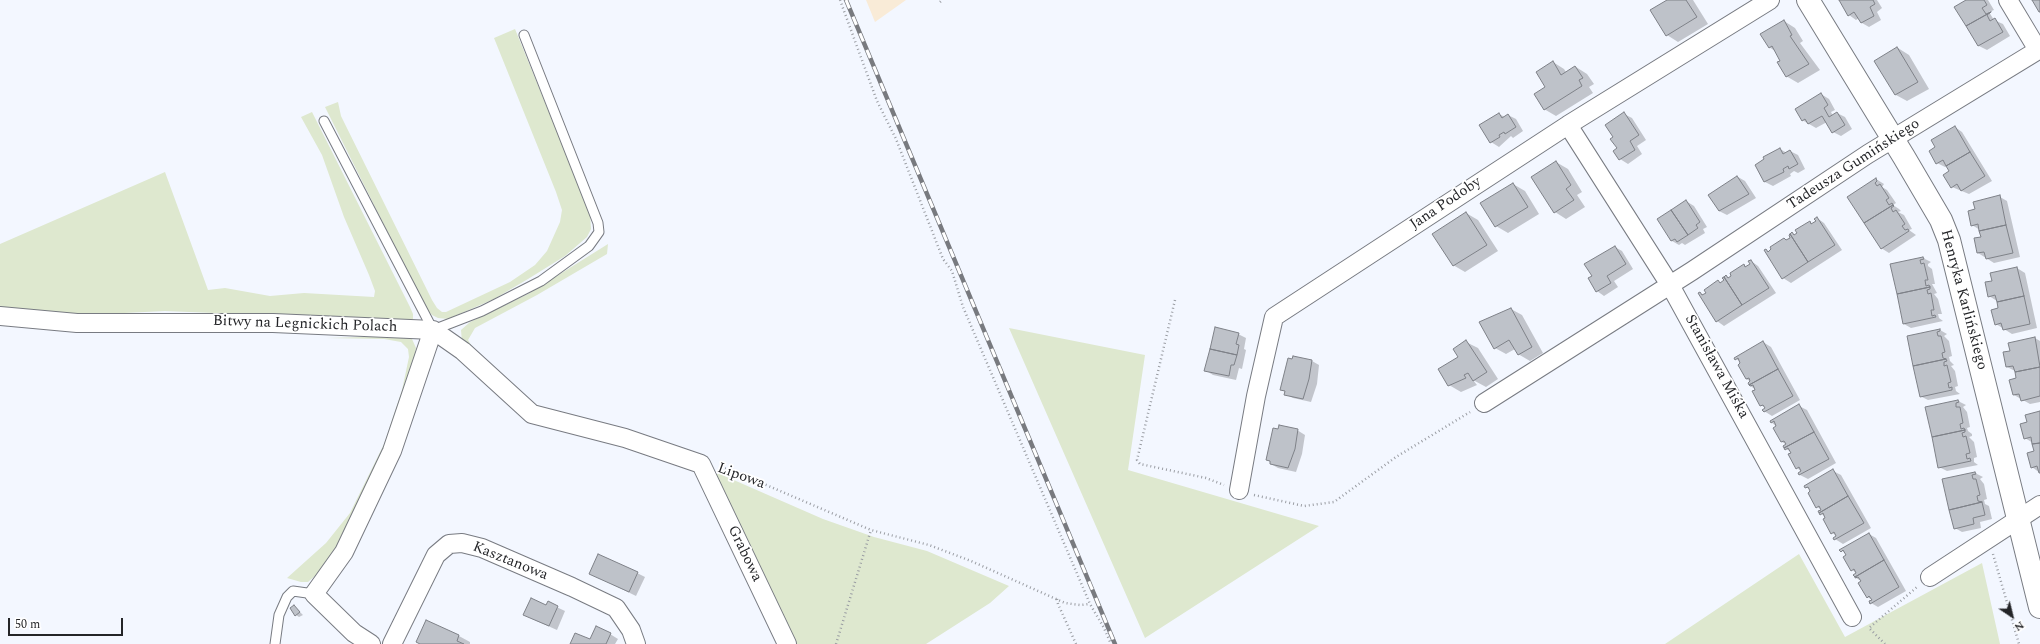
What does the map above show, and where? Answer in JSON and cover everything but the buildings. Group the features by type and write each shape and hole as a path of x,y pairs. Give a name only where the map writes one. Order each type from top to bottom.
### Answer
{"street":[{"name":"Jana Podoby","path":"1239,490 1256,396 1274,317 1568,124 1770,0"},
{"name":"Henryka Karlińskiego","path":"1808,0 1941,220 1949,240 2040,607"},
{"path":"2008,0 2039,51"},
{"name":"Tadeusza Gumińskiego","path":"1484,403 1670,285 1893,139 2039,51"},
{"name":"Stanisława Miśka","path":"1568,124 1670,285 1852,616"},
{"name":"Bitwy na Legnickich Polach","path":"0,316 77,324 273,323 433,330"},
{"path":"371,644 354,633 314,594 344,552 392,451 433,330"},
{"name":"Lipowa","path":"433,330 463,352 532,414 625,438 701,464"},
{"name":"Grabowa","path":"701,464 787,644"},
{"path":"1930,577 2040,505"},
{"name":"Kasztanowa","path":"392,644 436,555 449,544 462,543 488,551 572,587 616,608 631,630 636,644"}],"lane":[{"name":"Bitwy na Legnickich Polach","path":"433,330 482,312 541,281 589,246 599,232 598,223 524,35"},
{"path":"324,121 433,330"},
{"path":"275,644 279,615 287,597 293,591 314,594"}],"path":[{"path":"840,0 876,101 896,139 943,259 952,271 963,307 1090,604 1104,628 1111,644"},
{"path":"1175,300 1137,460 1140,464 1206,478 1239,490 1304,506 1334,502 1396,457 1484,403"},
{"name":"Lipowa","path":"701,464 729,470 871,530 928,545 1065,603 1080,605 1090,604"},
{"path":"836,644 871,530"},
{"path":"1988,538 2019,644"},
{"path":"1886,644 1869,628 1930,577"},
{"path":"1057,599 1076,644"}],"shaded area":[{"path":"866,0 906,0 875,22"}],"green space":[{"path":"515,29 590,213 591,229 587,237 565,256 494,299 448,319 438,318 432,315 425,307 325,107 338,102 341,116 432,300 437,308 442,312 446,312 510,282 535,265 547,251 560,222 562,210 556,192 494,38"},
{"path":"312,112 410,307 413,314 413,319 410,321 165,311 84,315 0,309 0,244 165,172 208,290 225,288 270,296 304,293 374,297 375,291 344,217 322,155 301,117"},
{"path":"608,244 607,254 537,295 475,328 468,340 476,353 462,342 461,330 470,322 528,294"},
{"path":"1009,328 1145,355 1128,470 1319,526 1145,638"},
{"path":"400,336 412,339 416,348 407,399 364,501 325,567 308,582 301,582 287,578 326,543 350,513 384,444 402,390 409,357 408,349 401,342 384,339 326,338"},
{"path":"715,474 720,474 823,519 874,537 927,551 1009,586 990,603 926,644 797,644"},
{"path":"1799,554 1845,637 1982,563 2000,644 1665,644"}],"railway":[{"path":"846,0 1115,644"}]}
